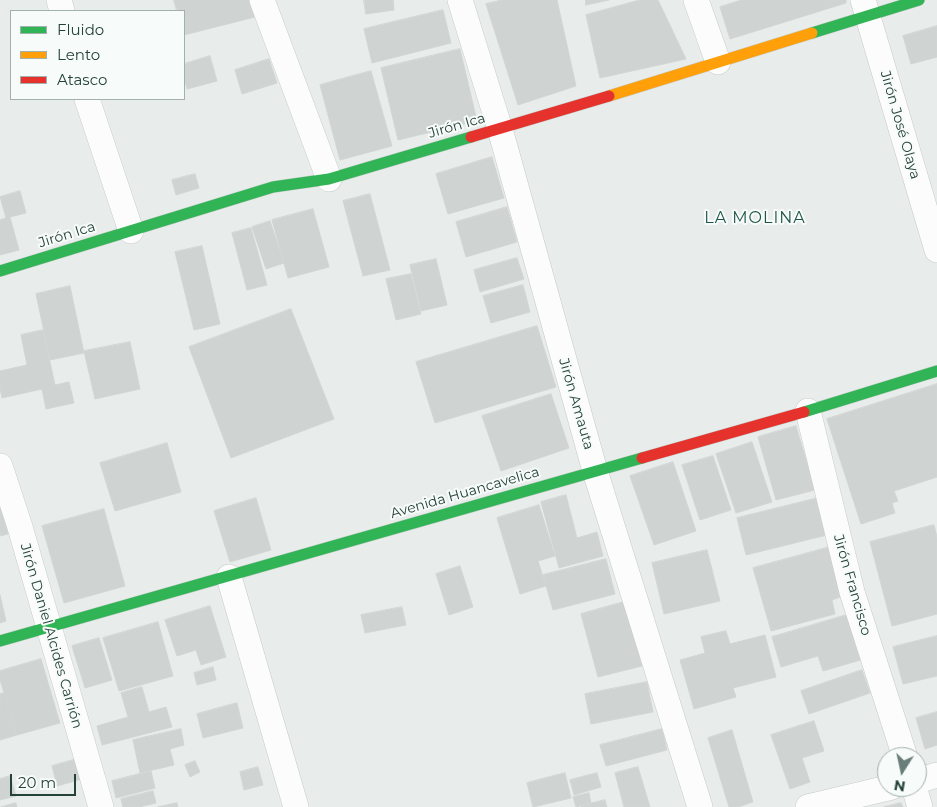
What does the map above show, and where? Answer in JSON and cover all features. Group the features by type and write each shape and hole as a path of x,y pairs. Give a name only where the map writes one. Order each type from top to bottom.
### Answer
{"street":[{"path":"262,0 328,179"},
{"name":"Jirón Amauta","path":"460,0 500,129 595,471 700,807"},
{"path":"696,0 718,62"},
{"name":"Jirón Ica","path":"0,271 273,187 328,179 500,129 718,62 866,8 919,0"},
{"name":"Jirón José Olaya","path":"866,8 937,250"},
{"path":"88,100 131,231"},
{"name":"Avenida Huancavelica","path":"0,641 808,411 937,371"},
{"name":"Jirón Francisco","path":"808,411 852,592 902,747"},
{"name":"Jirón Daniel Alcides Carrión","path":"0,466 101,807"},
{"path":"229,577 296,807"},
{"path":"808,807 877,791"}],"building":[{"path":"174,0 251,0 255,17 185,35 185,10 177,10"},
{"path":"364,0 393,0 394,10 366,14"},
{"path":"502,0 557,0 576,86 518,105 486,4"},
{"path":"586,0 609,0 586,5"},
{"path":"640,0 658,0 686,59 600,78 586,15"},
{"path":"742,0 846,0 846,3 730,39 720,7"},
{"path":"443,10 451,43 372,63 364,29"},
{"path":"937,26 937,57 911,64 903,36"},
{"path":"460,49 477,121 398,140 381,68"},
{"path":"210,56 217,81 187,89 185,64"},
{"path":"269,59 277,83 242,94 235,70"},
{"path":"371,71 392,146 340,160 320,85"},
{"path":"492,157 504,198 448,214 436,174"},
{"path":"195,174 199,188 176,195 172,180"},
{"path":"20,191 26,213 10,217 19,250 0,255 0,220 6,218 0,197"},
{"path":"370,194 390,270 363,276 343,201"},
{"path":"507,207 517,242 466,257 456,222"},
{"path":"313,209 329,267 288,278 272,220"},
{"path":"270,221 284,263 266,269 252,227"},
{"path":"251,228 267,285 247,290 232,233"},
{"path":"202,246 220,324 194,330 175,252"},
{"path":"517,258 524,279 480,292 474,270"},
{"path":"436,259 447,305 421,311 410,265"},
{"path":"411,274 421,314 396,320 386,279"},
{"path":"523,285 530,312 491,323 483,296"},
{"path":"70,286 84,353 50,360 36,294"},
{"path":"291,309 334,419 231,458 189,347"},
{"path":"537,326 556,387 435,423 416,362"},
{"path":"43,330 55,385 69,382 74,403 46,409 42,389 2,398 0,371 27,365 21,335"},
{"path":"130,342 140,389 95,399 84,351"},
{"path":"937,384 937,477 894,491 898,501 892,503 895,513 861,524 827,419"},
{"path":"551,394 569,448 501,471 482,416"},
{"path":"796,426 815,490 776,500 758,437"},
{"path":"752,442 772,502 736,513 716,454"},
{"path":"167,443 181,492 115,511 100,463"},
{"path":"713,456 731,510 700,520 682,465"},
{"path":"673,462 696,531 654,545 630,476"},
{"path":"566,495 577,538 597,532 603,556 559,568 541,502"},
{"path":"256,498 271,550 230,562 214,511"},
{"path":"818,498 827,535 746,555 737,518"},
{"path":"0,505 8,534 0,536"},
{"path":"539,505 555,556 538,561 546,586 520,594 497,518"},
{"path":"104,509 125,586 64,603 42,526"},
{"path":"934,525 937,537 937,614 892,626 870,542"},
{"path":"830,547 843,596 832,600 835,614 771,631 753,568"},
{"path":"707,550 720,601 664,614 652,563"},
{"path":"606,559 615,594 553,610 543,575"},
{"path":"460,566 473,607 449,615 436,574"},
{"path":"0,595 6,621 0,623"},
{"path":"624,602 642,666 598,677 581,614"},
{"path":"210,606 226,657 201,665 196,650 177,656 165,620"},
{"path":"402,607 406,625 365,633 361,615"},
{"path":"850,614 864,659 823,671 818,656 781,667 772,637"},
{"path":"158,622 173,676 119,691 103,638"},
{"path":"726,631 730,644 765,635 776,677 733,688 736,697 694,709 680,660 705,653 701,637"},
{"path":"937,636 937,676 903,684 893,647"},
{"path":"99,638 112,680 85,688 72,646"},
{"path":"41,659 60,723 17,735 0,680 0,671"},
{"path":"213,667 216,680 197,685 194,673"},
{"path":"862,670 870,693 809,714 801,691"},
{"path":"647,682 653,712 591,724 585,694"},
{"path":"142,687 149,712 166,707 172,727 102,745 97,726 128,717 121,693"},
{"path":"4,693 17,735 0,740 0,694"},
{"path":"237,703 243,728 203,738 197,714"},
{"path":"937,712 937,745 927,748 924,747 916,718"},
{"path":"814,721 824,751 802,758 810,782 790,789 771,735"},
{"path":"181,729 184,745 170,749 174,765 140,773 133,740"},
{"path":"662,729 667,750 606,766 600,745"},
{"path":"732,730 753,802 738,807 729,807 708,738"},
{"path":"77,759 82,779 57,786 52,766"},
{"path":"195,761 200,772 190,777 185,765"},
{"path":"258,767 263,785 244,790 240,772"},
{"path":"638,767 650,807 624,807 615,773"},
{"path":"151,771 155,788 116,798 112,781"},
{"path":"565,773 571,798 533,807 527,783"},
{"path":"597,773 601,787 574,795 570,780"},
{"path":"10,776 16,796 0,800 0,779"},
{"path":"153,791 156,803 139,807 123,807 121,799"},
{"path":"589,793 591,803 576,807 573,797"},
{"path":"605,800 607,807 581,807 581,806"},
{"path":"16,803 17,807 1,807"},
{"path":"177,803 178,807 158,807"},
{"path":"901,803 903,807 884,807"}],"traffic: fast":[{"path":"812,33 919,0"},
{"path":"0,271 273,187 329,179 471,137"},
{"path":"804,412 937,371"},
{"path":"0,641 642,458"}],"traffic: slow":[{"path":"609,96 812,33"}],"traffic: jam":[{"path":"471,137 609,96"},
{"path":"642,458 804,412"}],"district":[{"name":"LA MOLINA","path":"755,218"}]}
